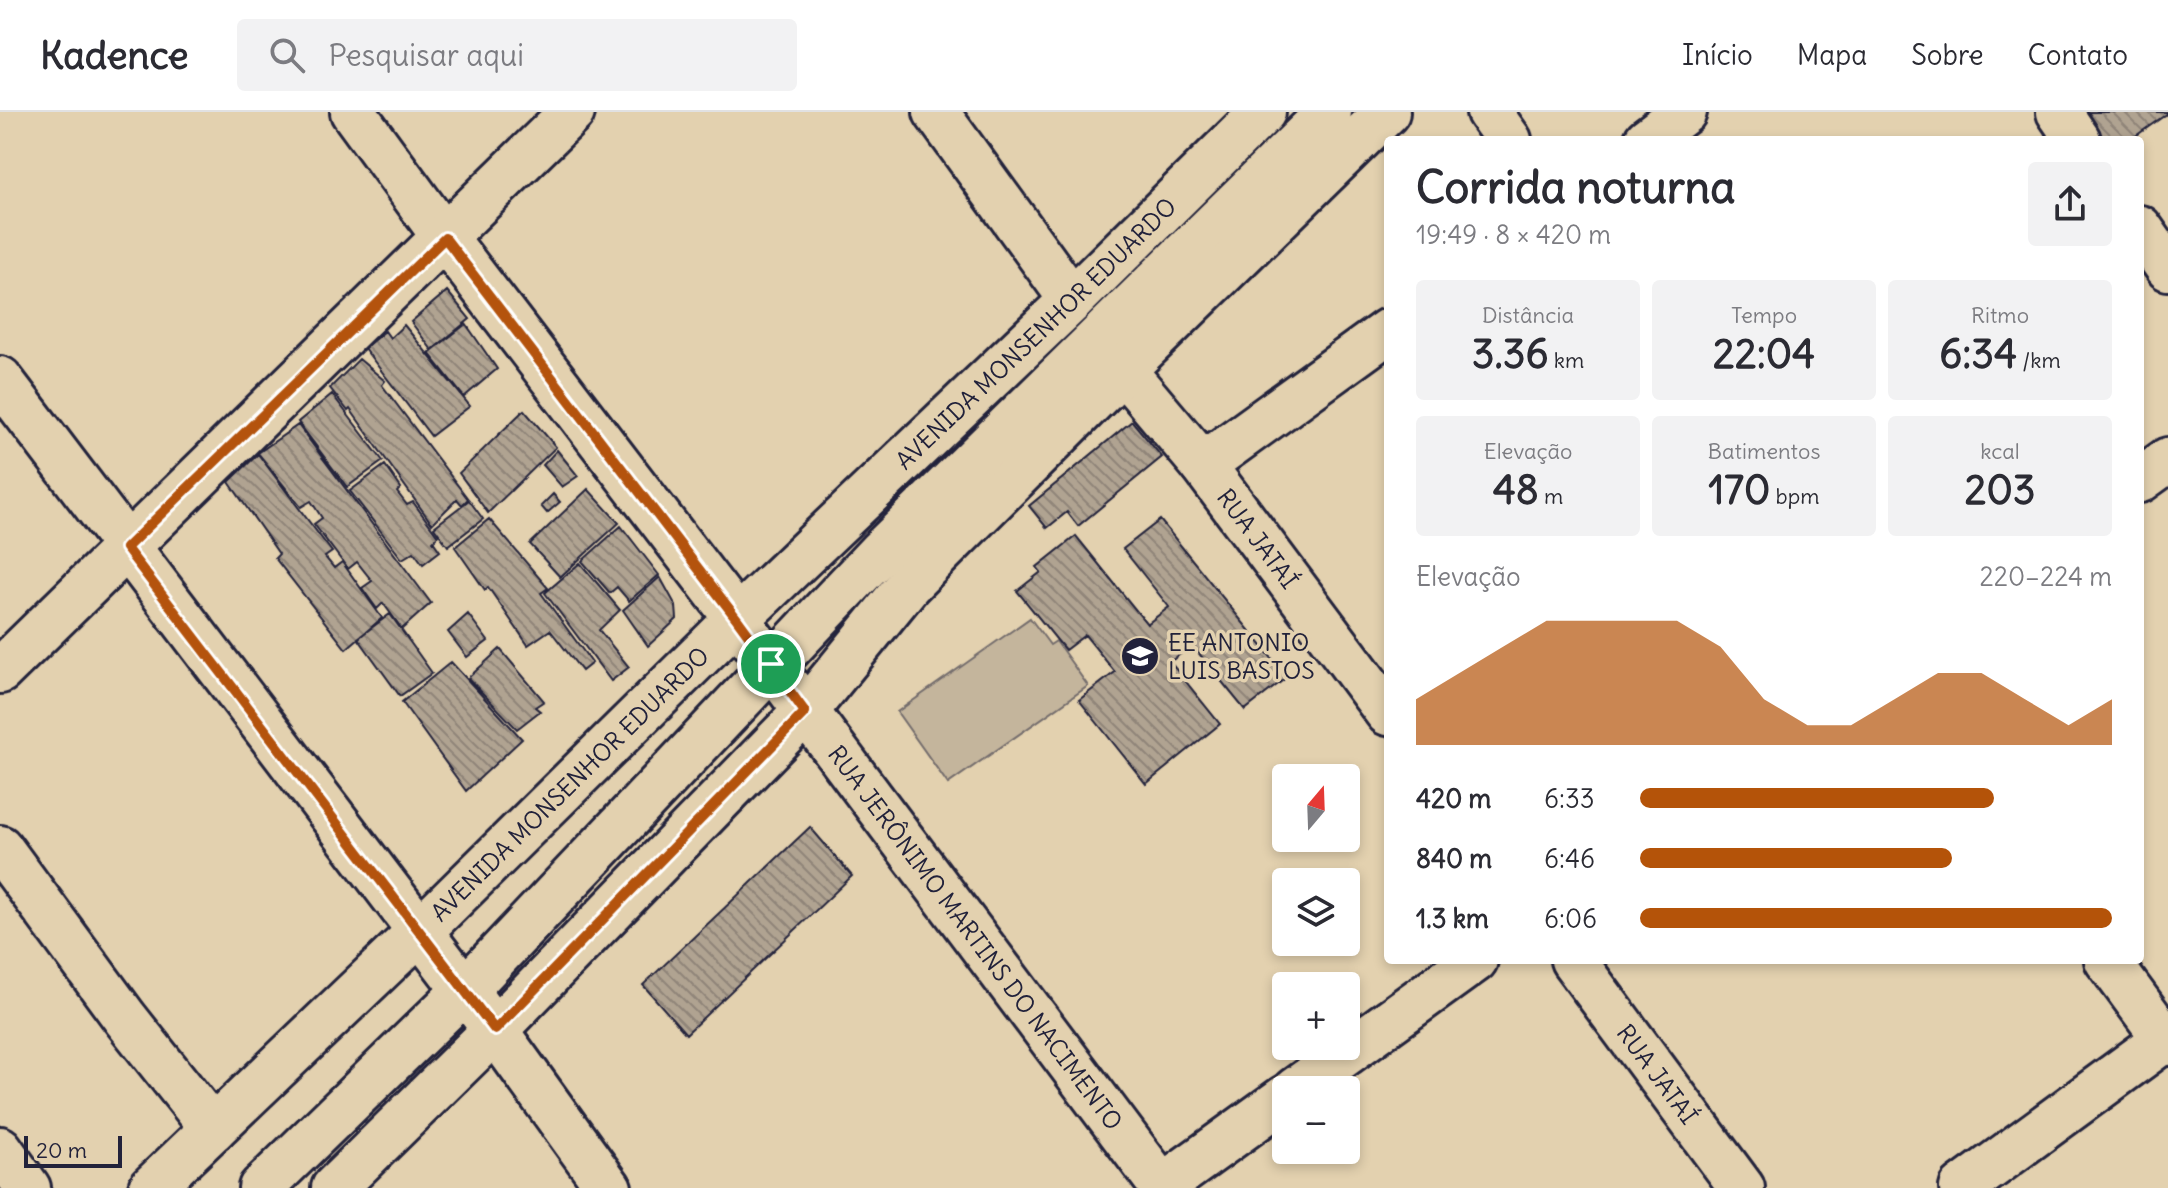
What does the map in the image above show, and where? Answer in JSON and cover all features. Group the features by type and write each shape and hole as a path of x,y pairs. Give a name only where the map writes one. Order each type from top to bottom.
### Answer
{"street":[{"name":"RUA JERÔNIMO MARTINS DO NACIMENTO","path":"353,112 1162,1187"},
{"path":"0,671 572,112"},
{"path":"936,112 1072,300"},
{"name":"AVENIDA MONSENHOR EDUARDO","path":"151,1188 418,933 737,619 1072,300 1263,112"},
{"path":"261,1188 464,991 881,551 1329,112"},
{"path":"334,1188 495,1030 805,712 909,584 1387,112"},
{"path":"1489,112 1506,136"},
{"path":"1652,136 1684,112"},
{"path":"2059,112 2075,136"},
{"path":"2144,234 2168,268"},
{"path":"1203,465 1384,334"},
{"name":"RUA JATAÍ","path":"1123,370 1203,465 1384,708"},
{"path":"0,379 418,933 495,1030 609,1188"},
{"path":"2144,477 2168,460"},
{"path":"0,848 125,1018 213,1129"},
{"path":"1314,1076 1469,964"},
{"name":"RUA JATAÍ","path":"1576,964 1742,1188"},
{"path":"1962,1188 2167,1040 2110,964"},
{"path":"1162,1187 1272,1107"},
{"path":"0,1149 28,1188"}],"shaded area":[{"path":"1030,618 1050,645 1056,641 1088,686 948,784 897,712"}],"building":[{"path":"2081,112 2168,112 2136,136 2097,136"},
{"path":"447,291 470,319 432,350 411,322"},
{"path":"466,324 497,369 464,397 429,353"},
{"path":"404,325 470,406 431,436 364,348 385,331 390,338"},
{"path":"359,359 385,381 382,385 468,499 462,505 457,499 432,524 350,409 348,411 330,388"},
{"path":"332,394 383,461 347,487 298,422"},
{"path":"524,410 556,447 488,513 459,473"},
{"path":"1132,421 1162,457 1078,526 1067,512 1047,528 1029,506"},
{"path":"298,425 431,603 402,629 383,603 377,609 362,588 372,581 357,562 348,569 314,524 322,518 311,501 301,507 258,453"},
{"path":"557,450 578,476 562,487 543,465"},
{"path":"258,454 332,552 325,557 334,568 342,562 382,618 346,649 275,558 279,554 229,482"},
{"path":"385,465 401,488 397,492 407,505 413,502 438,536 433,541 440,551 423,564 414,552 402,559 350,491"},
{"path":"588,489 619,523 560,577 530,544"},
{"path":"553,494 560,502 547,513 541,506"},
{"path":"469,500 483,519 448,546 434,527"},
{"path":"489,519 548,588 541,593 592,663 582,671 550,630 528,645 488,587 485,590 455,547"},
{"name":"EE ANTONIO LUIS BASTOS","path":"1160,520 1287,677 1245,710 1192,645 1170,662 1220,724 1146,784 1079,700 1115,672 1085,635 1065,650 1017,591 1041,572 1037,567 1076,536 1147,624 1169,607 1123,549"},
{"path":"621,526 659,575 629,601 617,587 610,593 582,561"},
{"path":"580,563 620,610 599,630 629,667 611,681 545,593"},
{"path":"660,577 676,606 677,619 648,646 623,610"},
{"path":"390,614 432,673 400,696 358,638"},
{"path":"468,614 488,641 467,657 448,632"},
{"path":"500,649 544,701 535,707 540,711 517,729 468,678"},
{"path":"451,662 522,739 466,791 402,702"},
{"path":"810,827 852,876 686,1034 643,985"}],"place":[{"name":"EE ANTONIO LUIS BASTOS","path":"1140,656"}],"route":[{"path":"445,238 771,664 805,712 495,1030 126,548 445,238"}]}
